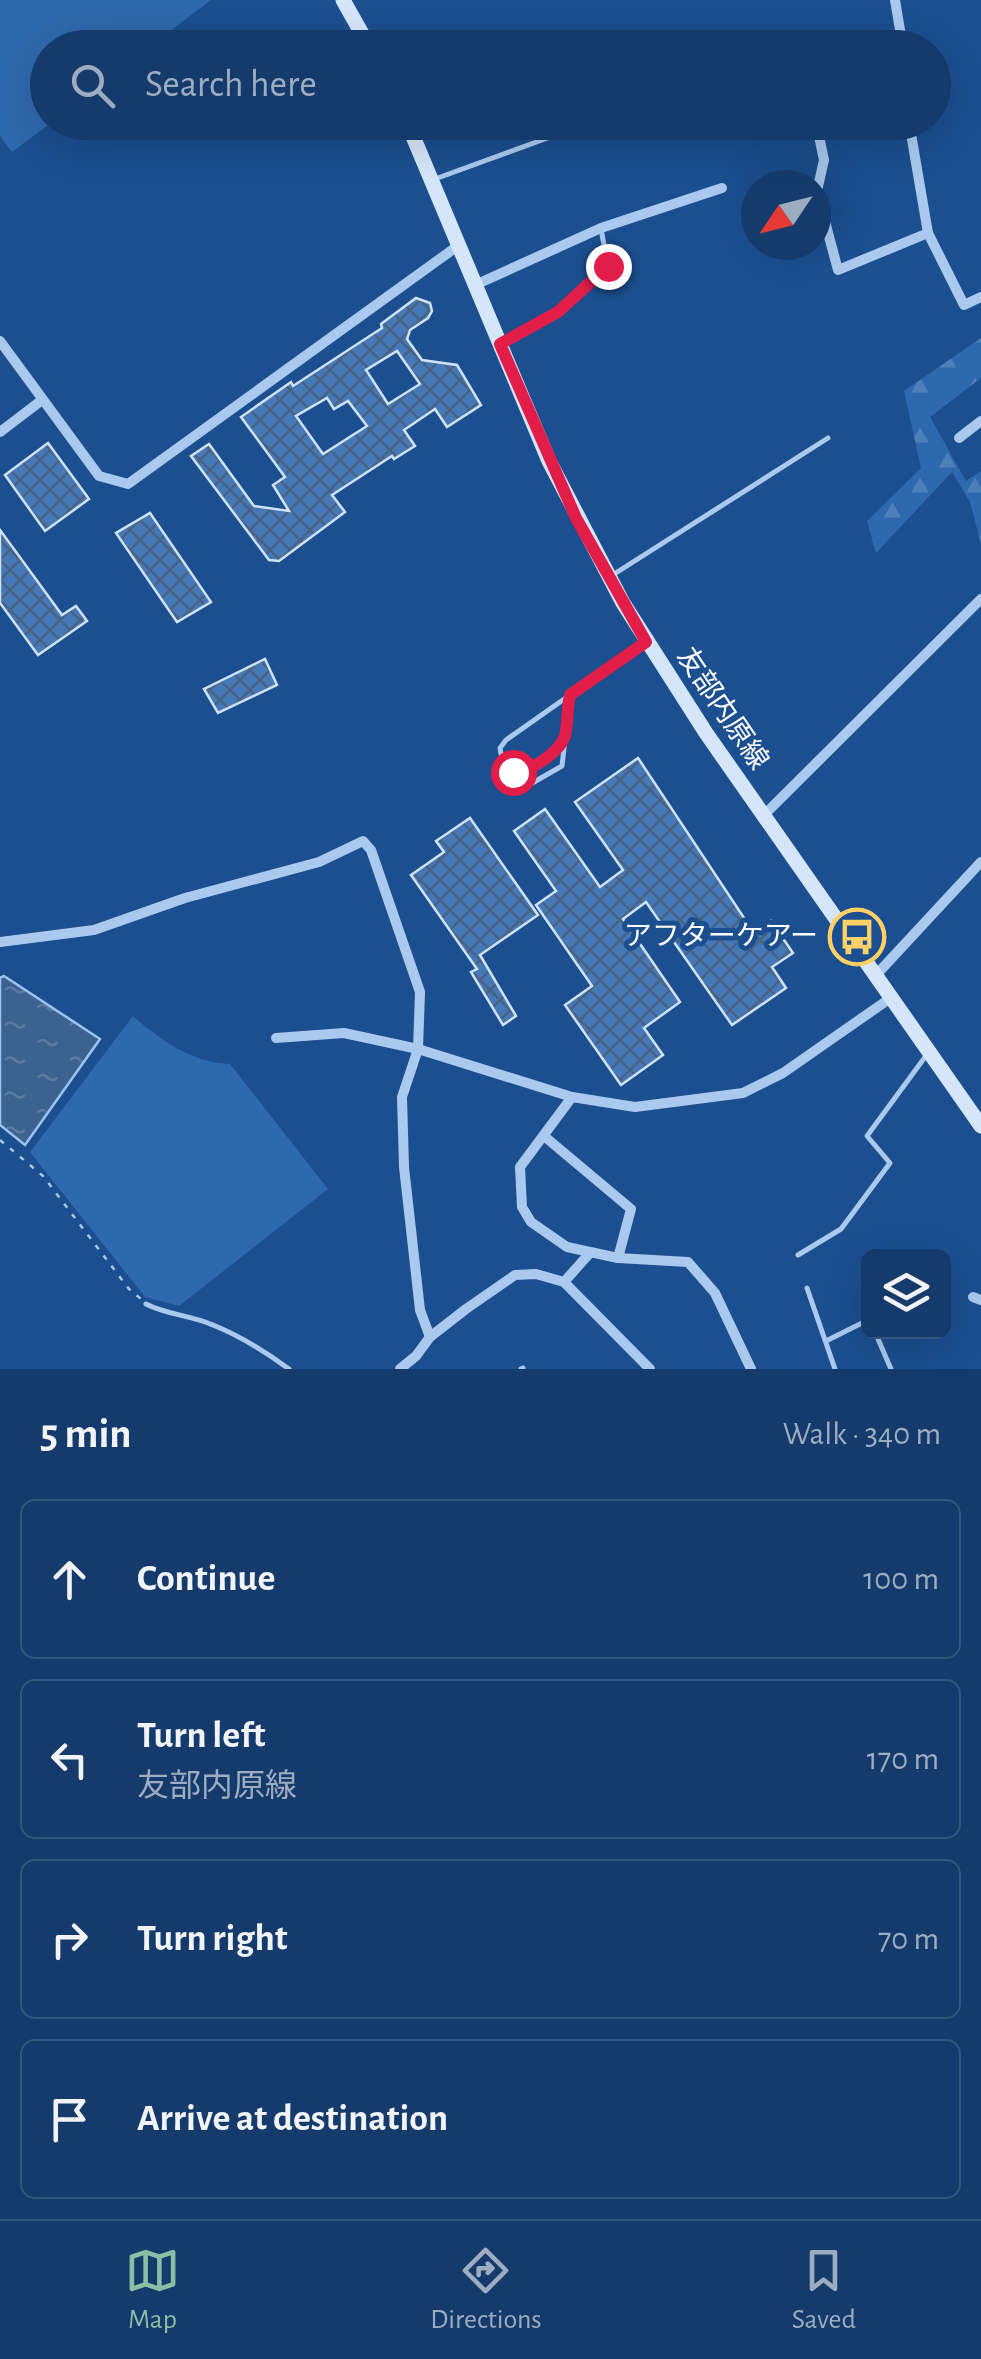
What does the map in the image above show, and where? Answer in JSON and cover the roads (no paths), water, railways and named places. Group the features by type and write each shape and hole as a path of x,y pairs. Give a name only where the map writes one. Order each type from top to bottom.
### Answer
{"main road":[{"path":"342,0 360,30"},
{"name":"友部内原線","path":"414,140 549,462 609,578 706,733 981,1126"}],"street":[{"path":"895,0 900,30"},
{"path":"820,140 824,160 821,170"},
{"path":"911,140 928,233 964,304 981,297"},
{"path":"476,285 601,228 722,188"},
{"path":"831,244 838,270 928,233"},
{"path":"0,341 99,476 128,484 459,245"},
{"path":"0,432 42,400"},
{"path":"959,438 981,421"},
{"path":"764,815 981,599"},
{"path":"0,942 94,930 185,898 319,862 363,841 371,850 420,992 418,1049 402,1097 404,1167 420,1310 430,1336"},
{"path":"876,974 981,862"},
{"path":"276,1038 344,1033 418,1049 572,1097 635,1107 743,1093 783,1073 892,996"},
{"path":"572,1097 520,1167 522,1207 532,1222 566,1247 618,1258 688,1262 715,1293 752,1369"},
{"path":"544,1136 632,1209 618,1258"},
{"path":"564,1282 589,1254"},
{"path":"400,1369 416,1356 430,1336 515,1276 536,1274 564,1282 650,1369"}],"lane":[{"path":"432,180 542,140"},
{"path":"500,344 558,312 608,266 601,228"},
{"path":"609,578 828,438"},
{"path":"570,695 562,766 527,786 500,754 502,744 570,695 646,642"},
{"path":"513,772 524,771 552,752 565,735"},
{"path":"798,1254 841,1229 890,1163 867,1136 930,1051"},
{"path":"807,1288 835,1369"},
{"path":"146,1304 161,1312 212,1324 268,1353 288,1369"},
{"path":"826,1341 861,1324"},
{"path":"878,1339 891,1369"}],"water":[{"path":"4,976 100,1039 25,1145 0,1125 0,978"}],"place":[{"name":"アフターケアー","path":"857,937"}]}
